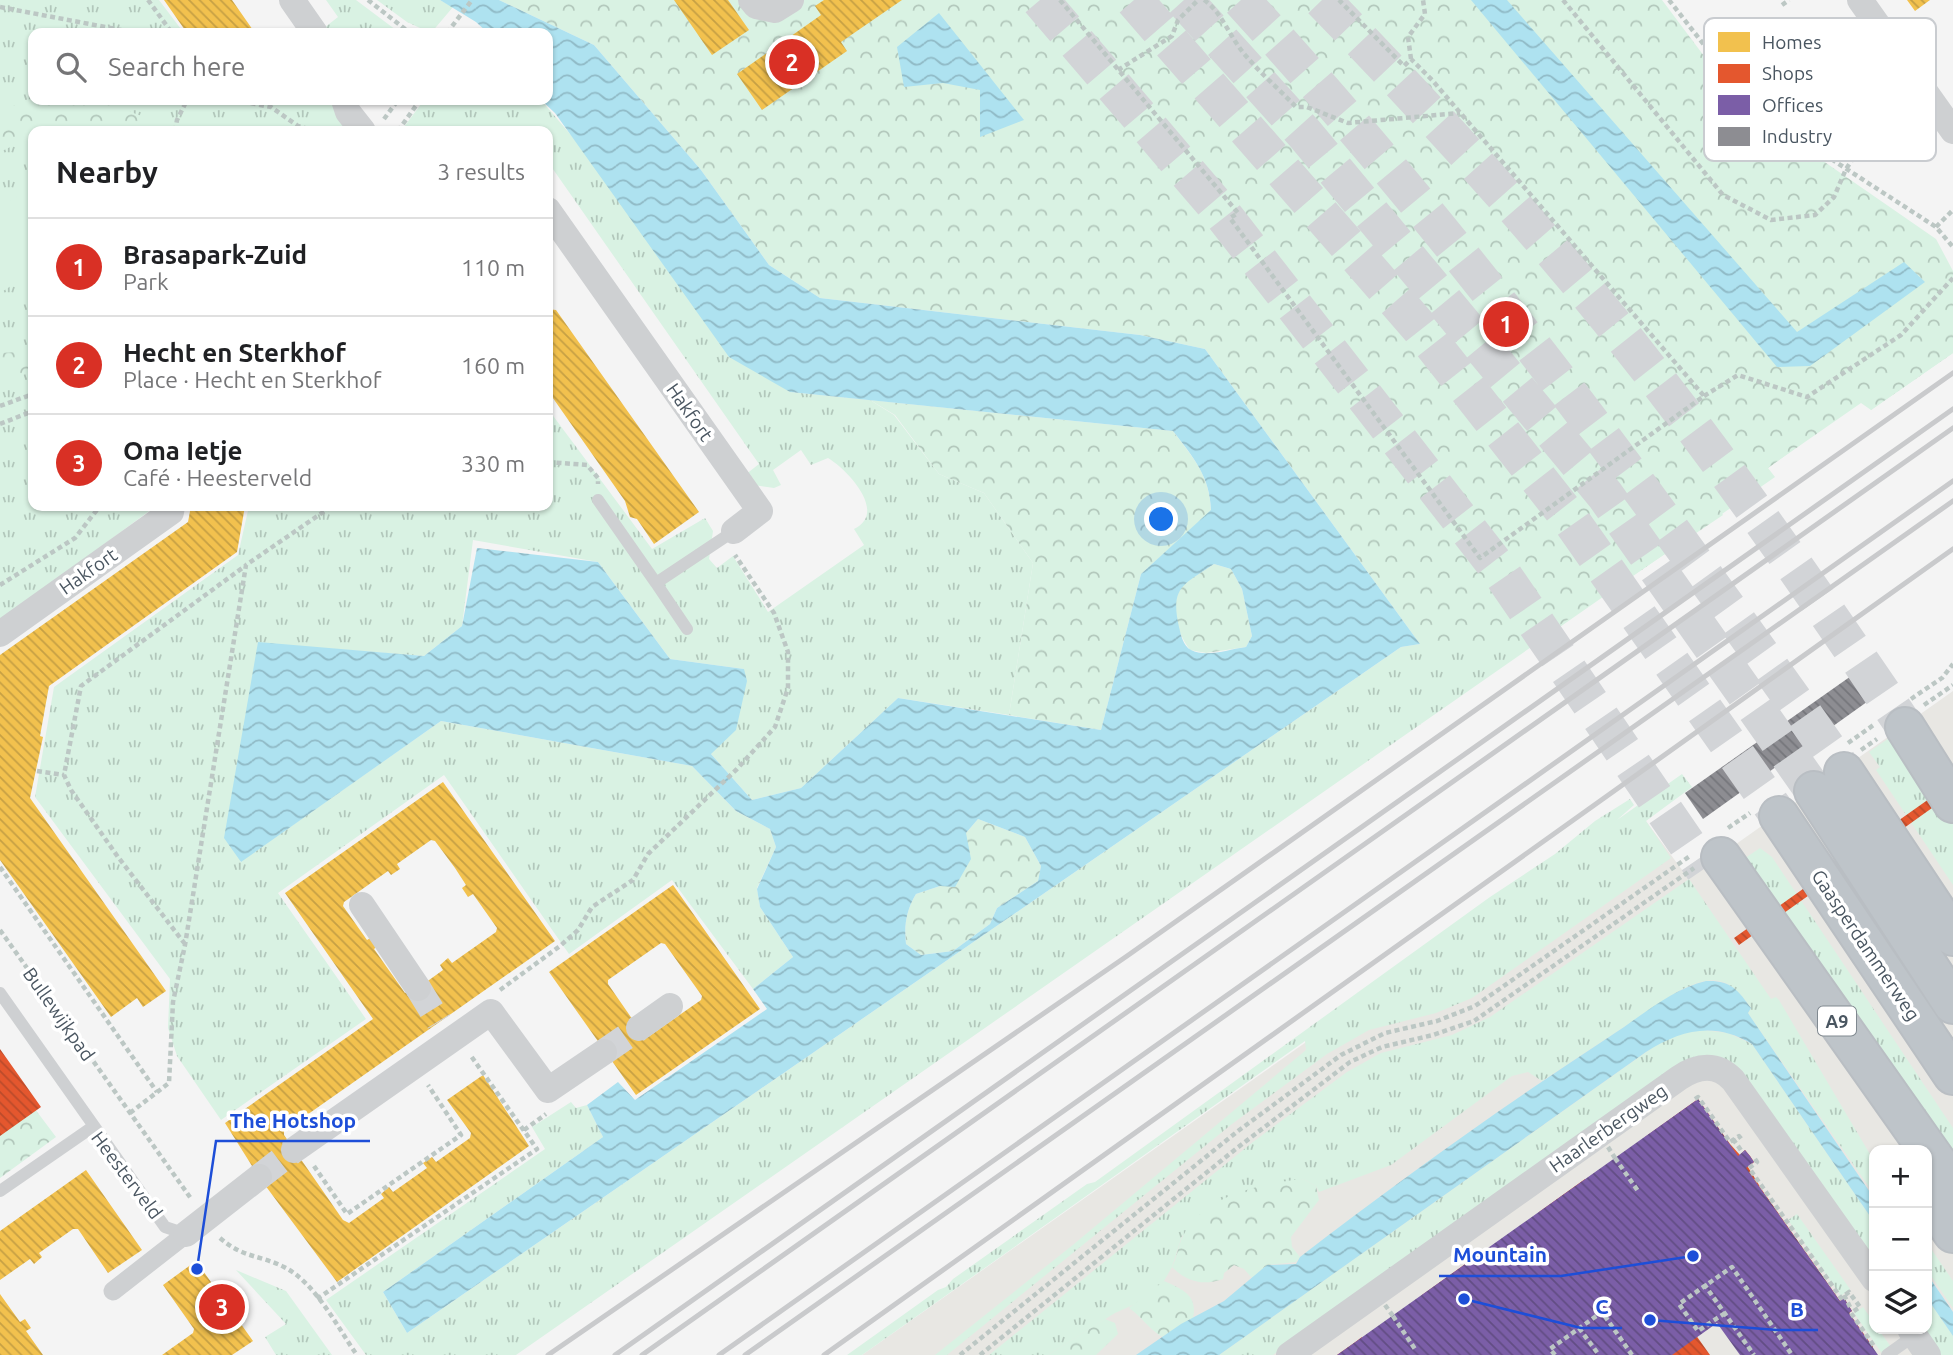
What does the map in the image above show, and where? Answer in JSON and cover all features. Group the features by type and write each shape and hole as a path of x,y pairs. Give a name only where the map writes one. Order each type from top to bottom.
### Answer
{"highway":[{"path":"1901,719 1945,758"},
{"path":"1901,719 1953,803"},
{"path":"1838,767 1953,936"},
{"name":"Gaasperdammerweg","path":"1838,767 1953,1004"},
{"name":"Gaasperdammerweg","path":"1765,814 1953,1075"},
{"name":"A9","path":"1707,856 1785,983 1895,1145"},
{"name":"A9","path":"1707,856 1953,1185"},
{"path":"1932,1202 1953,1233"}],"street":[{"path":"292,0 312,28"},
{"path":"751,0 756,6 775,10 791,0"},
{"path":"1860,0 1875,18"},
{"path":"1943,97 1953,131"},
{"path":"346,105 348,112 373,126"},
{"name":"Hakfort","path":"553,217 760,511 728,534"},
{"name":"Hakfort","path":"0,634 171,511"},
{"path":"362,905 418,988"},
{"path":"639,1028 670,1006"},
{"path":"297,1148 414,1064 449,1032 491,1013 548,1090 604,1052"},
{"name":"Haarlerbergweg","path":"1289,1355 1679,1078 1701,1068 1720,1070 1733,1080 1869,1272"},
{"path":"113,1291 259,1177"}],"lane":[{"path":"598,500 687,629"},
{"name":"Hakfort","path":"656,583 728,534"},
{"path":"1945,758 1953,784"},
{"name":"Bullewijkpad","path":"0,993 94,1126"},
{"name":"Heesterveld","path":"0,1191 94,1126 165,1227 186,1234"},
{"path":"1887,1355 1914,1341"}],"path":[{"path":"148,0 168,28"},
{"path":"368,0 404,28"},
{"path":"451,28 472,0"},
{"path":"1060,0 1238,213 1230,218 1480,558 1704,396 1738,375 1807,397 1901,335 1953,278"},
{"path":"1118,70 1172,36 1178,20 1198,0"},
{"path":"1204,0 1214,5 1224,28 1246,57 1296,107 1307,107 1348,122 1461,113"},
{"path":"1339,0 1404,66 1410,60"},
{"path":"1423,0 1426,14 1408,37 1410,60 1461,113 1704,396"},
{"path":"1563,0 1723,195 1771,220 1815,215 1834,197 1851,161"},
{"path":"1669,0 1704,45"},
{"path":"1782,5 1789,0"},
{"path":"0,7 111,28"},
{"path":"176,126 184,105"},
{"path":"260,105 271,107 298,126"},
{"path":"373,126 393,105"},
{"path":"402,126 416,105"},
{"path":"1834,161 1936,228 1953,247"},
{"path":"1936,228 1953,209"},
{"path":"0,406 28,396"},
{"path":"0,424 28,413"},
{"path":"553,462 587,465 598,478 598,500"},
{"path":"0,585 75,538 96,511"},
{"path":"185,945 118,857 71,790 64,775 81,686 325,511"},
{"path":"491,1013 488,999 560,946 578,930 592,907 633,880 648,854 737,769 775,727 788,688 788,652 774,612 728,534"},
{"path":"130,1113 161,1092 169,1083 173,1002 185,945 246,565"},
{"path":"1838,767 1901,719 1953,664"},
{"path":"1838,767 1901,719 1953,685"},
{"path":"37,771 64,775"},
{"path":"980,1355 1237,1148 1350,1062 1382,1047 1433,1035 1474,1021 1765,814"},
{"path":"960,1355 1248,1123 1341,1055 1385,1033 1437,1021 1475,1006 1707,856"},
{"path":"0,867 161,1092"},
{"name":"Bullewijkpad","path":"0,930 118,1097"},
{"path":"317,1299 537,1149 449,1032"},
{"path":"297,1148 347,1214 461,1135 414,1064"},
{"path":"1688,1104 1698,1097 1730,1142 1739,1136 1750,1152"},
{"path":"1709,1112 1715,1109"},
{"path":"1733,1139 1743,1153"},
{"path":"1608,1147 1639,1191"},
{"path":"1756,1160 1749,1168 1787,1217 1841,1298 1849,1292 1860,1307 1851,1313 1881,1355"},
{"path":"1770,1198 1776,1194"},
{"path":"1725,1313 1698,1331 1679,1304 1732,1268 1792,1355"},
{"path":"1705,1285 1754,1355"},
{"path":"1844,1295 1850,1307"},
{"path":"1385,1305 1415,1349"},
{"path":"1555,1355 1550,1349 1602,1312 1632,1355"},
{"path":"1580,1328 1599,1355"}],"shaded area":[{"path":"1953,691 1953,1355 862,1355 1637,809 1688,878"}],"green space":[{"path":"0,0 159,0 180,28 28,28 28,105 335,105 346,126 28,126 28,511 149,511 0,621"},
{"path":"326,0 356,0 393,28 324,28 338,17"},
{"path":"377,0 440,0 453,7 435,28 420,28 407,22"},
{"path":"499,0 1662,0 1704,56 1704,161 1823,161 1936,239 1953,271 1953,353 1871,410 1861,403 1716,504 1723,515 1524,649 1420,644 1205,349 1140,335 820,298 769,265 701,170 594,45"},
{"path":"28,100 28,105 113,105 142,116 153,126 65,126 61,122 53,126 28,126 28,138 0,152 0,111"},
{"path":"420,105 545,105 790,392 870,400 894,415 939,474 984,493 1033,563 1009,715 898,698 801,788 752,800 711,754 744,669 670,659 598,562 473,540 462,626 424,656 258,643 240,862 441,721 692,766 736,811 770,829 776,847 757,888 760,907 793,957 753,989 672,880 569,954 444,775 278,893 366,1019 221,1120 177,1056 168,1028 170,979 35,797 54,687 238,555 248,511 553,511 553,416 652,549 705,518 713,531 709,559 717,568 733,556 768,612 864,545 854,529 863,522 867,513 866,503 854,482 828,458 811,465 801,450 773,470 781,485 774,488 753,485 745,475 759,464 553,169 553,126 405,126"},
{"path":"28,190 28,275 0,293 0,207"},
{"path":"1953,271 1953,353 1871,410 1867,396 1768,468 1775,477 516,1355 366,1355 326,1300 545,1149 532,1127 571,1102 576,1108 587,1105 603,1137 383,1292 407,1333 1401,647 1420,644"},
{"path":"28,351 28,373 0,383 0,353"},
{"path":"870,400 1173,431 1194,459 1204,477 1211,511 1141,574 1101,730 1009,715 1033,563 984,493 939,474 895,415"},
{"path":"1214,564 1231,569 1242,589 1252,636 1246,647 1206,653 1190,650 1178,628 1174,610 1181,587"},
{"path":"1895,734 1953,818 1953,885 1876,770 1880,767 1869,752"},
{"path":"1682,774 1692,787 1646,821 1671,858 1472,998 1436,1013 1369,1030 1327,1054 1232,1124 947,1355 935,1355 1074,1244 1306,1050 1305,1041 862,1355 847,1355 1087,1184 1095,1182 1490,897 1555,854 1595,821 1630,799 1634,805 1617,820"},
{"path":"978,819 1025,837 1041,866 1038,881 997,908 990,924 953,951 921,955 906,944 910,906 916,894 940,886 966,833"},
{"path":"1760,848 1772,857 1953,1128 1953,1164 1738,863"},
{"path":"1689,879 1771,999 1776,997 1779,1000 1869,1153 1869,1187 1748,1013 1751,1008 1743,997 1727,984 1710,980 1677,992 1542,1081 1528,1072 1512,1076 1391,1165 1319,1192 1316,1186 1303,1179 1239,1193 1182,1236 1172,1267 1164,1281 1142,1301 1115,1313 1048,1355 989,1355 1253,1142 1347,1072 1381,1053 1452,1035 1490,1017"},
{"path":"1702,1030 1728,1033 1752,1044 1869,1215 1869,1255 1742,1075 1678,1067 1273,1355 1219,1355 1659,1043 1678,1034"},
{"path":"35,1109 56,1137 0,1178 0,1134"},
{"path":"1303,1179 1316,1186 1319,1200 1291,1237 1292,1247 1300,1257 1296,1262 1267,1265 1252,1278 1244,1269 1234,1265 1224,1273 1223,1279 1209,1282 1189,1279 1172,1267 1183,1236 1205,1210 1253,1188"},
{"path":"1797,1214 1850,1289 1841,1296 1788,1220"},
{"path":"1932,1250 1953,1281 1953,1308 1932,1277"},
{"path":"236,1270 286,1291 332,1355 276,1355 265,1337 286,1324"},
{"path":"1164,1281 1187,1294 1194,1310 1193,1318 1162,1337 1129,1308"},
{"path":"1932,1305 1953,1336 1953,1355 1940,1355 1925,1334 1932,1334"},
{"path":"1863,1307 1869,1316 1869,1334 1882,1334 1897,1355 1883,1355 1854,1313"},
{"path":"1105,1319 1115,1323 1118,1334 1096,1355 1048,1355"}],"water":[{"path":"440,0 499,0 594,45 701,170 769,265 820,298 1140,335 1205,349 1420,644 1401,647 407,1333 383,1292 603,1137 587,1105 618,1082 635,1100 767,1009 753,989 793,957 760,907 757,889 776,847 770,829 736,811 692,766 441,721 241,862 224,838 258,642 424,656 462,626 477,548 598,562 670,659 744,669 747,681 736,730 711,754 752,800 801,788 898,698 1101,730 1141,574 1211,510 1204,477 1194,458 1173,431 790,392 729,357 555,113 546,105 553,105 553,28 483,28","holes":["1214,564 1231,569 1242,589 1252,636 1246,647 1211,653 1188,648 1179,627 1176,603 1178,595 1187,583","978,819 1025,837 1041,866 1038,881 997,908 990,924 953,951 921,955 906,944 908,912 916,894 940,886 955,887 971,859 966,833"]},
{"path":"1471,0 1507,0 1797,332 1904,262 1925,282 1810,366 1777,367"},
{"path":"939,13 1024,120 980,137 980,90 943,83 904,87 897,47"},
{"path":"1706,981 1722,982 1733,987 1742,996 1751,1008 1748,1013 1869,1191 1869,1215 1752,1044 1724,1032 1698,1031 1672,1038 1646,1052 1219,1355 1136,1355 1181,1324 1224,1301 1267,1265 1296,1264 1300,1257 1452,1144 1668,997"},
{"path":"1932,1281 1953,1312 1953,1336 1932,1305"}],"building: Homes":[{"path":"164,0 232,0 252,28 184,28"},
{"path":"674,0 728,0 749,30 712,55"},
{"path":"824,0 902,0 841,42 847,51 762,110 737,74 821,15 815,6"},
{"path":"1907,0 1930,0 1915,11"},
{"path":"553,310 556,310 699,512 654,544 637,519 630,517 625,501 553,398"},
{"path":"190,511 244,511 237,552 49,686 40,736 43,737 30,798 166,991 143,1007 137,998 111,1017 0,860 0,655 188,522"},
{"path":"443,782 555,941 284,1131 284,1135 343,1220 349,1223 384,1198 381,1194 389,1187 393,1192 427,1168 423,1163 432,1157 436,1162 470,1138 471,1133 447,1100 483,1075 529,1146 337,1282 259,1177 225,1123 373,1019 285,893","holes":["431,840 435,841 466,885 462,888 468,897 473,894 497,928 496,932 452,963 448,958 440,965 443,970 418,988 405,993 374,949 379,945 372,937 367,940 343,906 344,902 388,871 391,875 400,869 397,864"]},
{"path":"673,885 760,1009 636,1095 549,972","holes":["661,943 665,944 702,996 701,1000 648,1037 644,1036 608,984 608,980"]},
{"path":"86,1170 142,1250 108,1273 78,1229 73,1229 39,1253 42,1257 34,1264 30,1259 0,1280 0,1231"},
{"path":"196,1261 253,1341 232,1355 162,1355 193,1333 194,1329 163,1285"},
{"path":"0,1294 20,1322 25,1319 31,1328 26,1331 43,1355 0,1355"}],"building: Shops":[{"path":"1953,782 1953,793 1876,848 1871,840"},
{"path":"1838,864 1843,871 1739,945 1734,938"},
{"path":"0,1049 41,1107 0,1136"},
{"path":"1698,1099 1740,1155 1745,1150 1750,1156 1754,1162 1748,1167 1762,1190 1840,1301 1844,1298 1852,1311 1849,1313 1873,1347 1862,1355 1799,1355 1725,1250 1709,1262 1717,1274 1691,1293 1682,1281 1666,1293 1710,1355 1636,1355 1631,1348 1634,1346 1603,1302 1539,1348 1544,1355 1407,1355 1428,1340 1437,1352 1454,1340 1422,1295 1475,1257 1507,1302 1571,1257 1539,1212 1585,1179 1617,1224 1633,1212 1625,1200 1652,1182 1660,1193 1677,1182 1645,1137"},
{"path":"1362,1337 1375,1355 1337,1355 1354,1343"}],"building: Offices":[{"path":"1698,1099 1738,1156 1745,1150 1750,1156 1754,1162 1746,1168 1840,1301 1844,1298 1852,1311 1849,1313 1878,1355 1740,1355 1717,1323 1672,1355 1337,1355"}],"building: Industry":[{"path":"1861,669 1878,694 1703,819 1685,793"}],"tunnel":[{"path":"1040,0 1217,207 1498,568 1704,869"},
{"path":"1134,0 1419,327 1570,519 1779,816"},
{"path":"1184,0 1304,133 1605,495 1814,791"},
{"path":"1241,0 1323,91 1402,185 1555,376 1702,572 1844,772"},
{"path":"1322,0 1469,156 1609,319 1687,418 1762,520 1905,727"},
{"path":"418,988 439,1022"},
{"path":"604,1052 639,1028"},
{"path":"259,1177 294,1150"}],"railway":[{"path":"548,1355 1127,956 1953,373"},
{"path":"615,1355 1953,409"},
{"path":"642,1355 1953,428"},
{"path":"719,1355 1953,481"},
{"path":"745,1355 1953,501"},
{"path":"824,1355 1953,549"}],"place":[{"name":"Hecht en Sterkhof","path":"792,62"},
{"name":"Brasapark-Zuid","path":"1506,324"},
{"name":"Mountain","path":"1693,1256"},
{"name":"The Hotshop","path":"197,1269"},
{"name":"C","path":"1464,1299"},
{"name":"Oma Ietje","path":"222,1307"},
{"name":"B","path":"1650,1320"}]}
